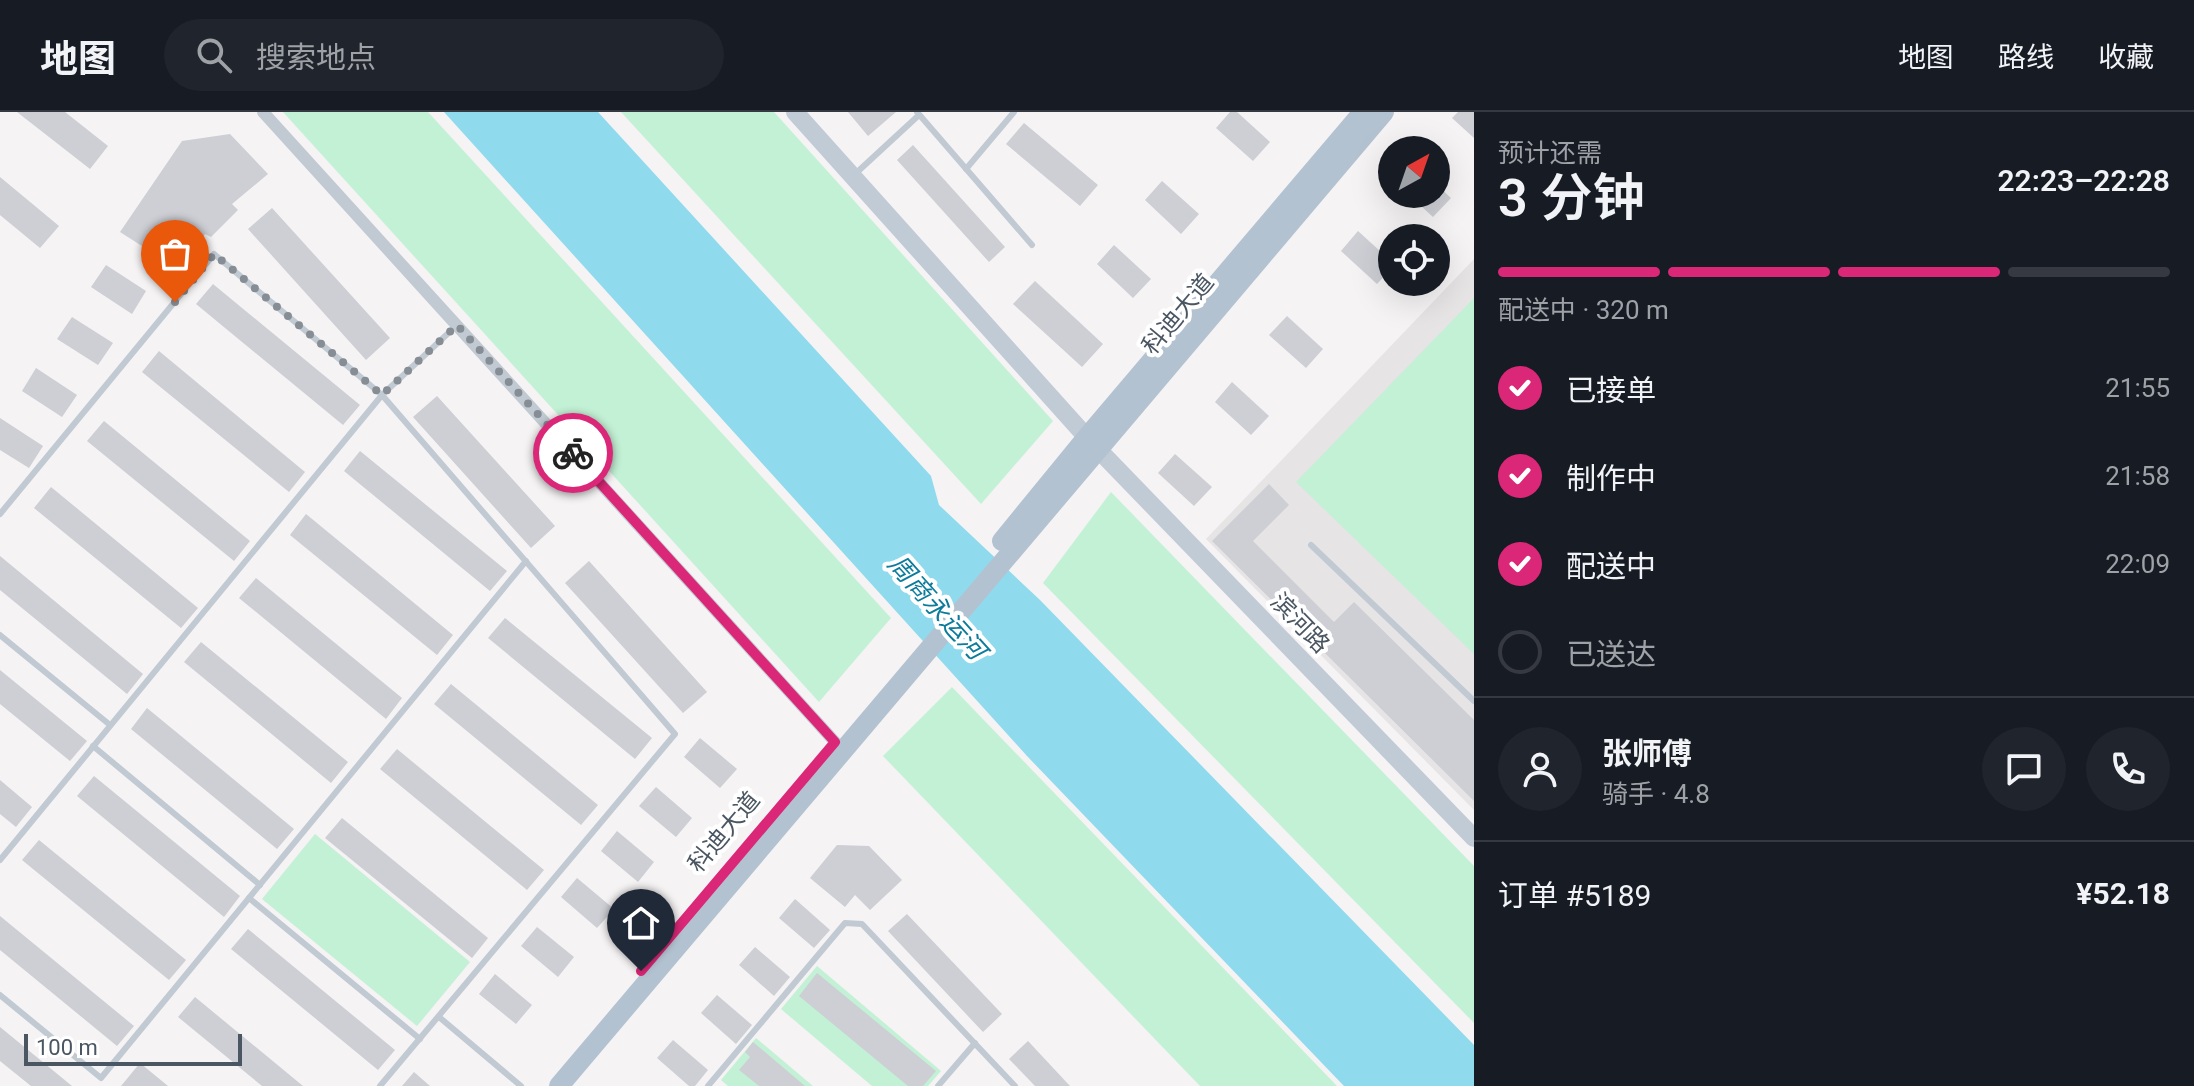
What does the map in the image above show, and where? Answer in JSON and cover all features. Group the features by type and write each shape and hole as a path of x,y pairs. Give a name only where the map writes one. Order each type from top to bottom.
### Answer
{"main road":[{"name":"科迪大道","path":"559,1086 1363,112"},
{"name":"科迪大道","path":"1092,442 1384,112"},
{"name":"科迪大道","path":"544,1086 835,742 918,652"}],"street":[{"path":"263,112 835,742"},
{"name":"滨河路","path":"795,112 1092,442 1474,838"}],"lane":[{"path":"966,169 1014,112"},
{"path":"853,177 918,113 1032,245"},
{"path":"0,514 214,254 382,395 675,734 380,1086"},
{"path":"0,860 382,395 457,325"},
{"path":"1311,545 1474,701"},
{"path":"0,995 101,1078 526,561"},
{"path":"0,635 110,725"},
{"path":"93,746 260,885"},
{"path":"249,898 420,1039"},
{"path":"708,1086 845,923 862,924 1015,1086"},
{"path":"439,1017 521,1086"},
{"path":"938,1086 975,1043"}],"shaded area":[{"path":"1474,259 1474,810 1206,539 1439,296 1450,296 1450,284"}],"green space":[{"path":"283,112 428,112 891,618 819,702"},
{"path":"621,112 774,112 1053,421 981,504"},
{"path":"1474,298 1474,654 1296,482"},
{"path":"1111,492 1474,866 1474,1023 1043,583"},
{"path":"952,687 1337,1086 1200,1086 883,756"},
{"path":"315,834 470,962 417,1026 262,899"},
{"path":"817,966 941,1071 928,1086 872,1086 781,1009"},
{"path":"756,1038 813,1086 728,1086 721,1080"}],"water":[{"name":"周商永运河","path":"444,112 598,112 931,476 939,505 1040,600 1474,1045 1474,1086 1344,1086 1027,756"}],"building":[{"path":"17,112 65,112 108,146 90,169"},
{"path":"848,112 896,112 868,136"},
{"path":"1230,112 1237,112 1270,142 1253,161 1216,128"},
{"path":"1458,112 1474,112 1474,138 1452,118"},
{"path":"1024,123 1098,185 1080,206 1006,144"},
{"path":"230,134 268,174 232,204 238,210 211,237 205,234 178,269 120,232 182,141"},
{"path":"913,145 1005,247 989,262 897,160"},
{"path":"0,177 59,226 40,248 0,215"},
{"path":"1162,181 1199,214 1181,234 1145,200"},
{"path":"272,208 390,338 366,360 248,229"},
{"path":"1423,208 1442,208 1433,217"},
{"path":"1358,231 1378,249 1378,283 1377,284 1341,251"},
{"path":"1114,245 1151,279 1133,298 1097,264"},
{"path":"106,265 146,291 132,314 91,287"},
{"path":"1035,281 1103,344 1082,367 1013,304"},
{"path":"213,284 360,405 343,425 196,304"},
{"path":"1287,316 1323,349 1306,368 1269,335"},
{"path":"72,317 113,343 98,365 57,339"},
{"path":"159,351 305,472 289,492 142,372"},
{"path":"36,368 77,395 62,417 22,391"},
{"path":"1232,382 1269,416 1251,435 1215,402"},
{"path":"437,396 555,526 531,548 413,417"},
{"path":"0,418 43,446 29,468 0,450"},
{"path":"104,421 250,541 234,561 87,441"},
{"path":"360,451 507,571 490,591 344,471"},
{"path":"1175,454 1212,487 1194,506 1158,473"},
{"path":"1269,484 1289,505 1253,541 1334,622 1354,602 1474,720 1474,801 1212,541"},
{"path":"51,487 198,608 181,628 34,508"},
{"path":"306,514 453,635 437,655 290,535"},
{"path":"0,556 143,674 127,694 0,590"},
{"path":"589,561 707,692 683,713 565,583"},
{"path":"256,578 402,698 386,719 239,598"},
{"path":"505,618 652,738 635,759 488,638"},
{"path":"201,642 348,762 331,783 184,662"},
{"path":"0,670 87,741 70,761 0,704"},
{"path":"451,684 598,805 581,825 434,704"},
{"path":"147,708 294,829 277,849 131,729"},
{"path":"700,738 737,769 720,788 684,757"},
{"path":"397,749 544,870 527,890 380,769"},
{"path":"94,776 240,896 224,917 77,796"},
{"path":"0,780 32,807 16,827 0,814"},
{"path":"656,787 692,818 676,837 639,806"},
{"path":"342,818 488,938 472,958 325,838"},
{"path":"617,831 654,862 638,882 601,851"},
{"path":"39,840 186,960 169,980 22,860"},
{"path":"837,845 869,846 902,880 870,910 855,895 845,907 810,878"},
{"path":"577,878 614,909 597,928 561,897"},
{"path":"795,899 830,930 814,948 779,918"},
{"path":"907,914 1002,1014 983,1032 888,931"},
{"path":"0,916 134,1026 117,1046 0,950"},
{"path":"537,927 574,957 558,977 521,946"},
{"path":"248,929 395,1050 378,1070 231,949"},
{"path":"755,947 790,977 774,996 739,965"},
{"path":"817,973 936,1071 923,1086 908,1086 799,996"},
{"path":"495,974 532,1005 516,1024 479,994"},
{"path":"717,995 752,1025 736,1044 701,1013"},
{"path":"195,997 303,1086 262,1086 178,1017"},
{"path":"0,1027 72,1086 31,1086 0,1061"},
{"path":"673,1040 708,1070 695,1086 689,1086 657,1058"},
{"path":"1028,1041 1070,1086 1035,1086 1009,1059"},
{"path":"753,1042 805,1086 759,1086 739,1070 750,1057 745,1052"},
{"path":"140,1063 168,1086 121,1086"},
{"path":"414,1072 430,1086 402,1086"}],"way so far":[{"path":"175,302 214,254 382,395 457,325 573,453"}],"route":[{"path":"573,453 835,742 641,971"}]}
